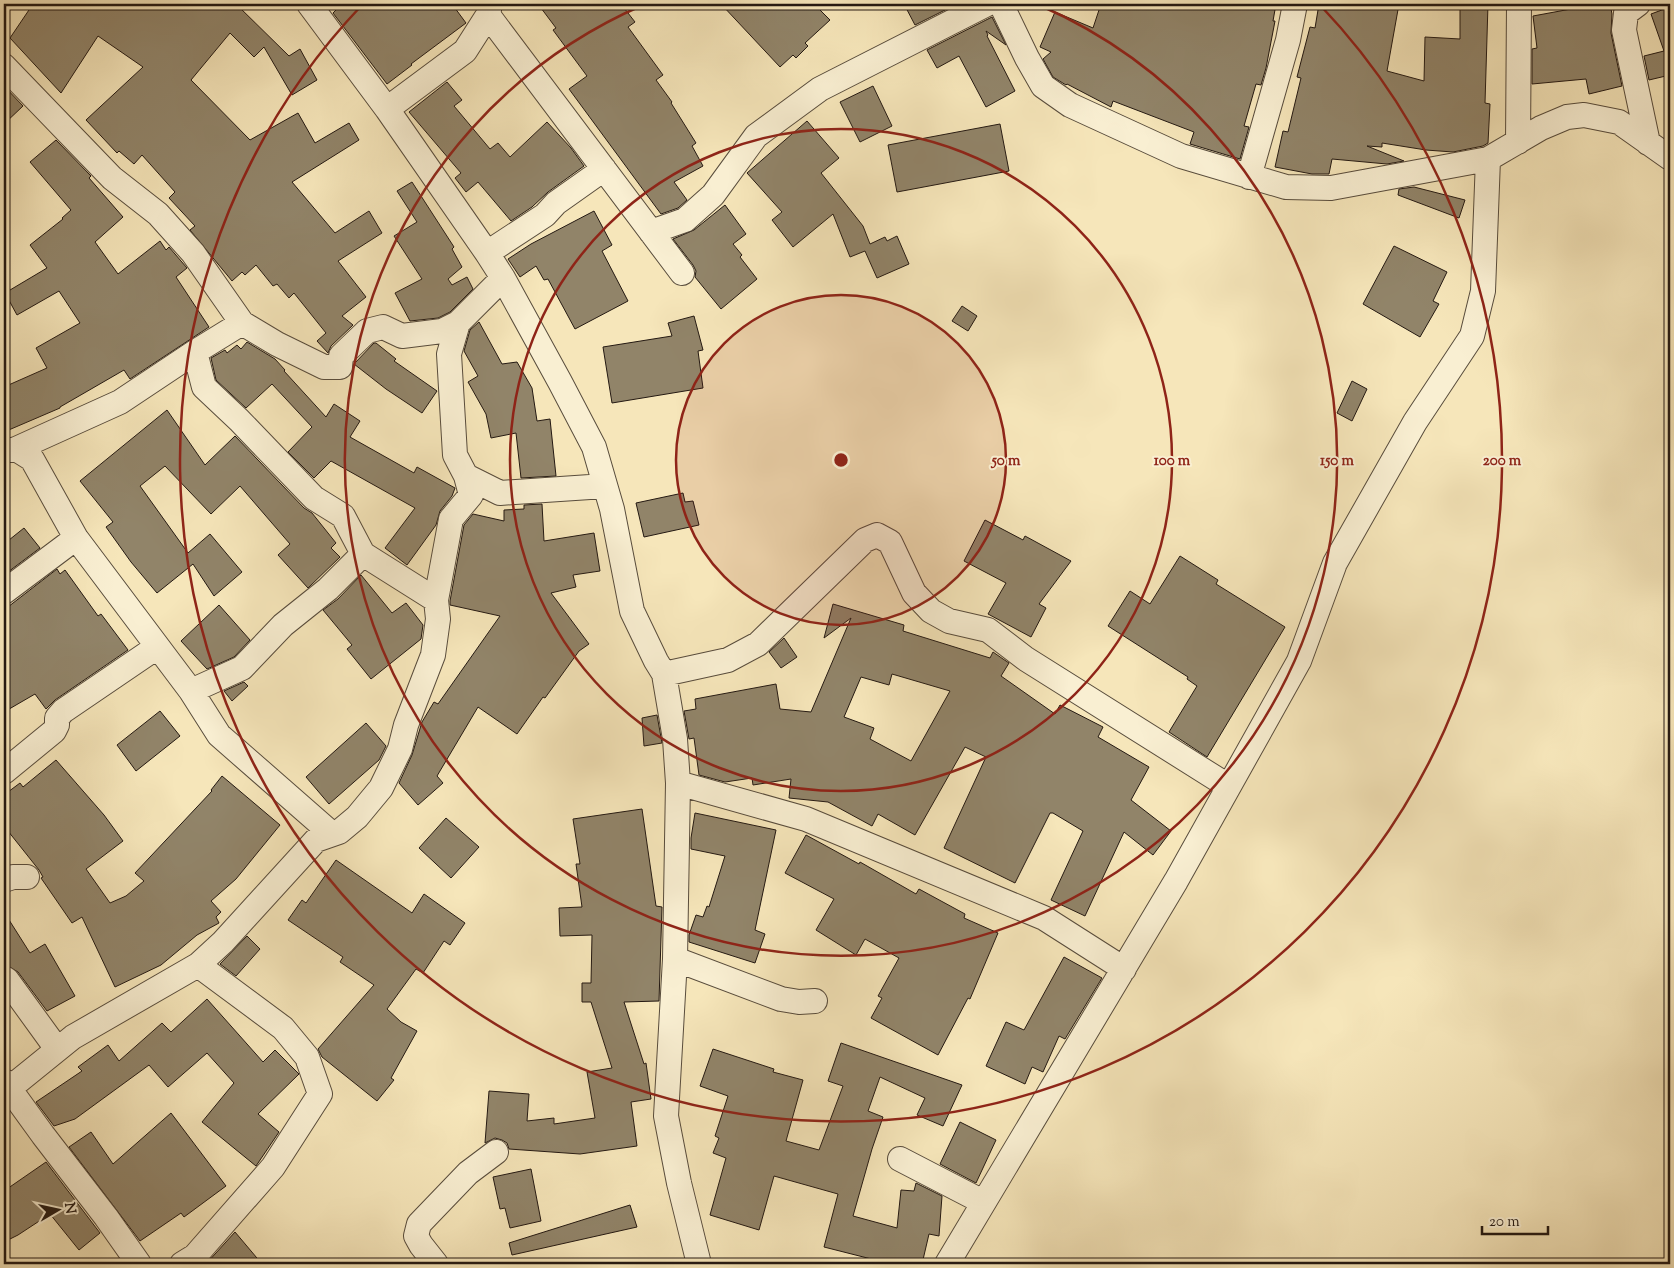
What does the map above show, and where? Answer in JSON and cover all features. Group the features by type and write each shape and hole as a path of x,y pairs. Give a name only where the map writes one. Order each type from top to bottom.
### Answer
{"street":[{"path":"308,4 387,109 487,253 503,278 594,447 612,509 632,612 664,674 675,739 678,783 675,959 666,1116 679,1183 699,1264"},
{"path":"652,232 685,220 713,195 756,136 820,89 987,4"},
{"path":"1002,4 1027,58 1043,86 1070,105 1181,156 1286,188 1331,188 1488,159 1541,128 1567,117 1584,115 1619,122 1670,158"},
{"path":"1249,177 1288,40 1295,4"},
{"path":"1518,142 1519,4"},
{"path":"1638,4 1626,13 1624,30 1648,143"},
{"path":"387,109 465,51 489,10 682,274"},
{"path":"4,66 112,178 158,214 193,252 242,323 277,344 324,368 340,367 341,356 367,332 383,328 402,336 442,331 458,322 503,278"},
{"path":"947,1264 1176,881 1299,661 1335,563 1415,422 1472,336 1483,292 1488,159"},
{"path":"487,253 545,215 556,203 604,169"},
{"path":"139,1264 106,1217 6,1088 73,1037 198,965 223,942 316,840 339,832 357,817 381,788 400,749 406,724 433,655 438,619 436,600 451,519 471,495 466,476 454,455 449,354 458,322"},
{"path":"10,450 120,402 194,352 242,323"},
{"path":"194,352 204,387 239,420 314,498 343,516 363,554 436,600"},
{"path":"10,450 32,459 76,538 191,691 219,735 332,834"},
{"path":"466,476 500,493 605,486"},
{"path":"664,674 728,660 758,644 865,540 877,535 890,542 914,593 931,612 949,621 988,630 1026,659 1228,786"},
{"path":"4,592 76,538"},
{"path":"191,691 242,668 283,625 328,589 363,554"},
{"path":"4,772 54,731 57,725 57,718 63,711 157,647"},
{"path":"678,783 806,819 1044,918 1124,969"},
{"path":"4,880 13,877 27,877"},
{"path":"675,959 781,999 799,1002 815,1001"},
{"path":"182,1264 195,1256 273,1167 320,1094 306,1057 283,1028 198,965"},
{"path":"4,978 57,1049"},
{"path":"436,1264 416,1236 419,1224 468,1173 496,1152"},
{"path":"900,1160 983,1202"}],"building":[{"path":"33,4 236,4 289,56 300,49 317,80 292,95 264,47 254,57 230,33 191,80 250,140 298,113 315,143 349,123 359,140 292,182 335,233 369,211 382,233 338,261 366,297 342,316 353,325 331,346 328,353 317,341 326,333 294,293 289,298 277,284 273,286 256,265 245,275 242,272 232,281 190,230 195,226 169,198 175,192 142,155 134,164 119,151 117,153 86,120 143,67 98,36 61,93 10,38"},
{"path":"342,4 452,4 466,23 387,84 333,13"},
{"path":"538,4 621,4 635,22 628,27 663,75 656,80 672,102 696,143 692,146 703,166 674,182 687,200 678,208 661,214 569,89 587,76 553,30 556,28"},
{"path":"721,4 814,4 830,20 805,43 808,46 796,58 793,55 780,67"},
{"path":"904,4 957,4 915,25"},
{"path":"1101,4 1276,4 1273,21 1275,21 1266,68 1261,85 1256,84 1244,126 1249,127 1240,159 1190,144 1194,132 1113,101 1111,107 1053,77 1043,59 1051,52 1040,47 1055,12 1093,28"},
{"path":"1319,4 1399,4 1387,71 1424,81 1425,37 1460,39 1460,4 1488,4 1485,103 1490,104 1488,143 1483,146 1453,152 1382,143 1382,147 1367,146 1404,161 1387,164 1332,159 1329,174 1312,174 1275,167 1283,131 1288,132 1301,78 1297,77 1310,27 1315,28"},
{"path":"1598,4 1610,4 1612,14 1611,33 1622,86 1589,94 1586,79 1532,84 1532,49 1537,48 1533,16"},
{"path":"1670,7 1670,75 1649,80 1644,56 1664,51 1651,14"},
{"path":"992,17 1006,45 986,31 987,36 1015,91 986,107 959,56 937,68 927,50"},
{"path":"447,82 462,100 454,106 490,149 498,143 510,157 547,122 571,148 584,166 511,221 478,182 466,192 455,178 461,173 409,112"},
{"path":"4,86 23,106 4,124"},
{"path":"873,86 892,126 860,142 840,102"},
{"path":"807,121 839,158 821,173 863,226 870,244 885,237 887,241 897,236 909,264 877,278 865,251 850,257 833,214 793,247 772,220 782,212 747,173"},
{"path":"1000,124 1009,171 897,192 888,145"},
{"path":"56,140 91,176 89,178 123,217 95,242 118,274 160,241 166,250 169,247 187,268 176,277 209,327 130,379 124,370 60,408 4,432 4,387 47,368 36,348 80,323 59,291 17,315 5,293 47,268 30,245 63,219 71,210 30,162"},
{"path":"412,182 454,247 452,249 462,267 448,279 452,285 467,277 473,289 450,312 438,318 410,321 395,293 422,279 394,236 417,222 397,191"},
{"path":"1414,187 1465,200 1459,218 1398,195 1399,189"},
{"path":"725,205 746,234 733,244 742,255 740,257 757,279 721,309 695,277 696,271 693,265 673,239 694,230"},
{"path":"594,211 612,245 602,251 628,301 575,329 548,279 544,280 536,266 520,277 508,259 531,244"},
{"path":"1394,246 1447,272 1433,301 1439,304 1420,337 1363,304"},
{"path":"962,306 977,316 968,331 952,321"},
{"path":"694,316 703,350 698,351 703,388 612,403 603,347 672,336 668,323"},
{"path":"479,322 502,364 517,362 532,388 537,421 550,419 556,476 521,478 516,433 491,438 486,414 468,382 478,376 464,351 470,330"},
{"path":"247,342 275,359 326,417 334,404 360,421 350,437 414,473 417,467 455,488 452,496 440,511 436,525 407,565 385,548 415,508 331,461 314,478 288,452 312,427 272,384 246,408 216,380 211,358 225,350 227,353 237,345 241,349"},
{"path":"374,343 396,359 394,361 437,391 422,413 386,389 354,364"},
{"path":"1352,381 1367,389 1352,421 1337,413"},
{"path":"167,410 205,465 235,436 304,508 312,513 336,543 331,548 340,557 308,588 278,555 290,544 240,486 211,514 165,466 140,486 188,553 210,534 242,572 214,596 193,564 157,593 131,562 106,527 113,522 80,481"},
{"path":"683,493 685,502 693,501 699,525 644,537 636,503"},
{"path":"542,504 544,541 594,533 600,571 573,575 576,587 551,593 589,644 579,651 517,734 478,707 437,776 443,783 418,805 399,783 412,755 422,722 434,702 438,704 500,616 450,605 464,525 473,514 504,521 504,510 524,509 524,505"},
{"path":"985,520 1023,540 1025,536 1071,561 1039,604 1046,608 1031,637 988,614 1006,583 964,561"},
{"path":"24,528 40,548 4,575 4,544"},
{"path":"1180,556 1218,580 1216,584 1285,627 1207,757 1169,732 1197,686 1187,679 1188,677 1108,626 1130,591 1150,604"},
{"path":"57,569 60,574 65,570 98,616 101,614 128,650 55,700 46,709 35,694 4,712 4,610"},
{"path":"361,575 392,613 406,603 423,625 421,639 371,679 347,649 352,645 323,610 338,599"},
{"path":"833,604 904,625 903,631 990,658 993,652 1009,663 1001,676 1055,714 1060,705 1103,727 1098,737 1149,767 1131,800 1171,831 1153,855 1124,832 1085,916 1051,900 1083,831 1053,813 1050,813 1015,883 944,848 986,757 965,747 915,835 878,814 872,826 828,802 789,798 791,779 753,785 752,778 725,782 699,775 694,738 689,739 684,711 696,709 695,699 776,684 780,709 811,712 851,618 824,638","holes":["892,674 950,691 911,761 870,739 874,728 844,717 861,677 889,685"]},
{"path":"219,605 250,640 234,657 207,669 181,641"},
{"path":"784,638 797,657 781,668 769,652"},
{"path":"244,682 248,686 232,701 224,691"},
{"path":"160,711 180,736 136,771 117,745"},
{"path":"657,715 662,743 644,746 642,718"},
{"path":"366,723 386,746 379,760 329,804 306,777"},
{"path":"56,760 104,815 123,841 86,869 110,903 126,896 144,881 135,873 212,791 222,776 280,825 236,879 211,901 221,912 216,917 219,923 197,935 161,965 115,987 82,917 72,923 41,878 43,877 39,870 4,826 4,795 20,783 23,787"},
{"path":"642,809 656,906 662,907 659,1001 624,1002 644,1064 646,1063 651,1099 631,1102 637,1146 580,1154 509,1149 507,1143 495,1138 485,1143 489,1091 529,1094 527,1121 554,1118 554,1124 595,1118 587,1072 612,1068 591,1002 582,1002 582,983 591,983 592,935 560,936 559,908 582,907 576,864 580,864 573,819"},
{"path":"695,813 776,830 755,930 765,934 755,963 689,942 689,935 696,915 703,917 707,906 709,907 725,856 691,849"},
{"path":"446,818 479,847 451,878 419,848"},
{"path":"806,835 859,864 860,862 916,894 919,889 965,914 964,918 998,933 970,999 968,998 938,1055 871,1018 882,998 878,996 899,958 865,939 856,955 816,930 834,899 785,873"},
{"path":"336,860 412,913 424,894 465,923 450,945 444,941 423,973 416,969 387,1009 401,1022 417,1031 391,1078 394,1080 377,1101 322,1057 318,1049 374,985 340,962 343,957 288,920 302,900 306,903"},
{"path":"4,912 30,953 45,944 75,996 47,1011 18,972 6,965 4,960"},
{"path":"247,936 260,949 236,976 220,964"},
{"path":"1064,957 1102,978 1065,1039 1059,1036 1043,1072 1032,1067 1025,1084 986,1066 1006,1022 1024,1030"},
{"path":"207,999 263,1062 275,1050 299,1074 258,1114 279,1132 256,1166 202,1122 234,1083 207,1053 168,1087 149,1065 75,1119 54,1126 36,1102 82,1071 78,1067 108,1045 119,1061 162,1023 171,1032"},
{"path":"841,1043 962,1085 943,1126 917,1115 925,1098 880,1077 868,1111 883,1117 853,1216 897,1228 901,1190 914,1191 916,1183 942,1196 939,1236 929,1234 922,1264 891,1264 824,1247 838,1194 774,1176 759,1230 710,1215 726,1158 713,1153 719,1138 715,1136 728,1096 700,1086 713,1049 774,1069 773,1072 803,1080 786,1141 819,1150 843,1086 828,1081"},
{"path":"171,1113 226,1186 184,1217 181,1213 140,1241 69,1147 91,1132 113,1164"},
{"path":"960,1122 996,1140 976,1183 940,1164"},
{"path":"46,1162 100,1233 79,1250 50,1214 4,1242 4,1191"},
{"path":"531,1169 541,1221 510,1228 505,1208 500,1209 493,1177"},
{"path":"630,1205 637,1227 512,1255 509,1243"},
{"path":"235,1232 262,1264 206,1264"}]}
